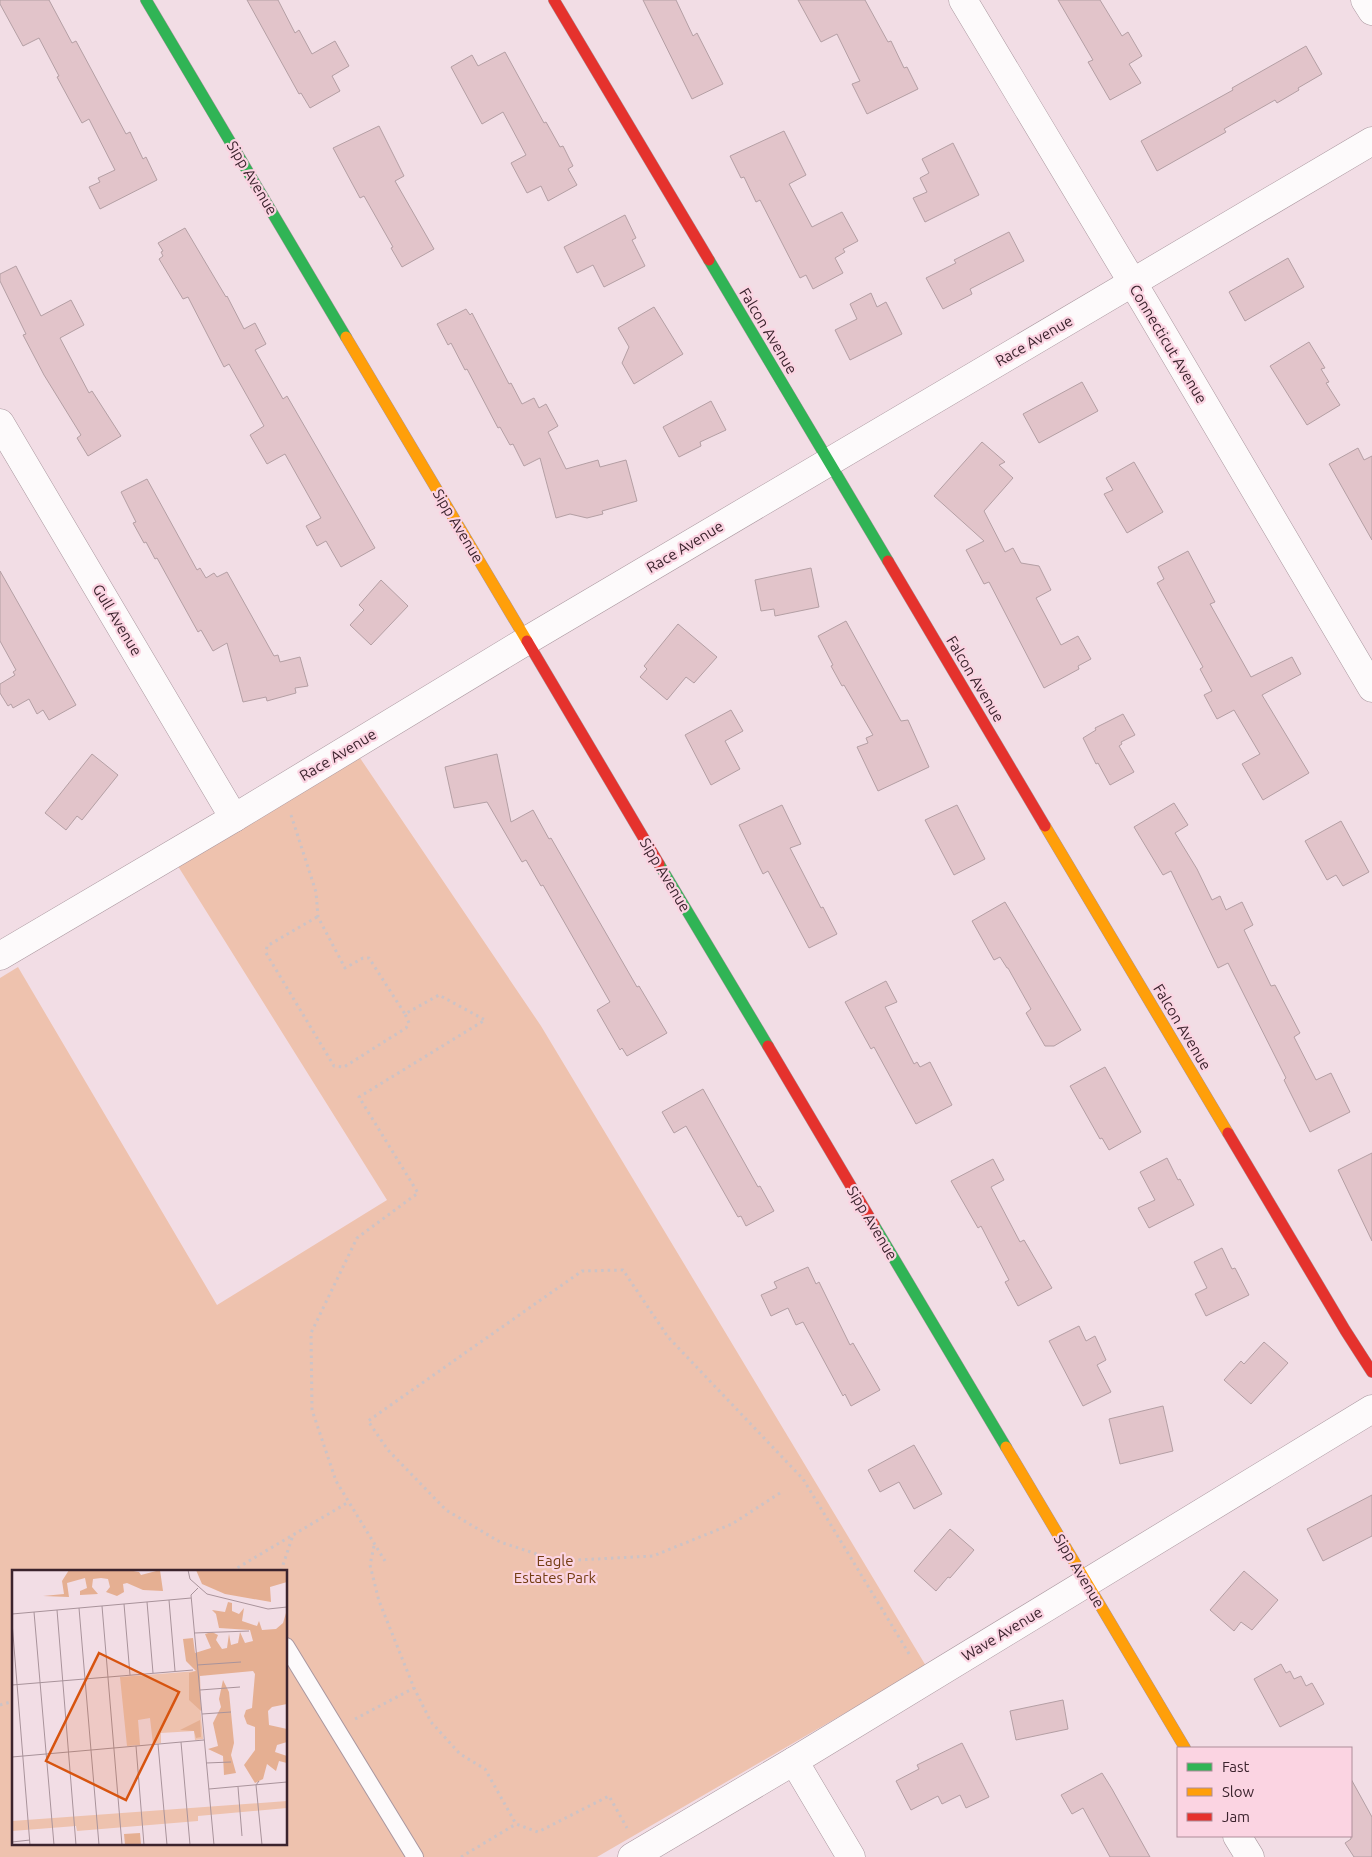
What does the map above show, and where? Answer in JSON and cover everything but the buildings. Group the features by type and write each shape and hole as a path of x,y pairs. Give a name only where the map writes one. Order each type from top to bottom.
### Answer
{"street":[{"name":"Sipp Avenue","path":"146,0 1184,1747"},
{"name":"Falcon Avenue","path":"554,0 1340,1322 1372,1372"},
{"name":"Connecticut Avenue","path":"963,0 1133,283 1372,688"},
{"path":"1365,0 1372,11"},
{"name":"Race Avenue","path":"0,956 234,818 526,641 1372,141"},
{"name":"Gull Avenue","path":"0,423 234,818"},
{"name":"Wave Avenue","path":"636,1855 1372,1409"},
{"path":"794,1761 851,1857"},
{"path":"1238,1837 1250,1857"}],"lane":[{"path":"288,1649 415,1857"}],"path":[{"path":"283,788 316,892 318,917 345,968 363,958 369,958 409,1023 406,1028 344,1067 334,1066 266,953 268,946 318,917"},
{"path":"385,1561 336,1481 312,1410 311,1334 357,1238 418,1193 359,1098 485,1020 439,995 405,1014"},
{"path":"780,1494 732,1524 653,1556 558,1561 500,1542 446,1510 388,1450 368,1421 582,1271 623,1270 668,1337 803,1479 926,1680"},
{"path":"234,1570 347,1503"},
{"path":"281,1570 293,1534"},
{"path":"374,1546 370,1565 379,1601 414,1688 431,1722 460,1754 485,1769 516,1824 538,1832 609,1796 636,1855"},
{"path":"337,1729 414,1688"},
{"path":"461,1857 516,1824"}],"green space":[{"name":"Eagle Estates Park","path":"360,758 541,1026 926,1666 597,1857 0,1857 0,978 18,967 217,1305 387,1200 176,863"}],"traffic: fast":[{"path":"146,0 346,337"},
{"path":"709,260 888,561"},
{"path":"659,864 768,1046"},
{"path":"874,1225 1006,1447"}],"traffic: slow":[{"path":"346,337 527,641"},
{"path":"1045,826 1228,1133"},
{"path":"1006,1447 1184,1747"}],"traffic: jam":[{"path":"554,0 709,260"},
{"path":"888,561 1045,826"},
{"path":"527,641 659,864"},
{"path":"768,1046 874,1225"},
{"path":"1228,1133 1372,1372"}]}
